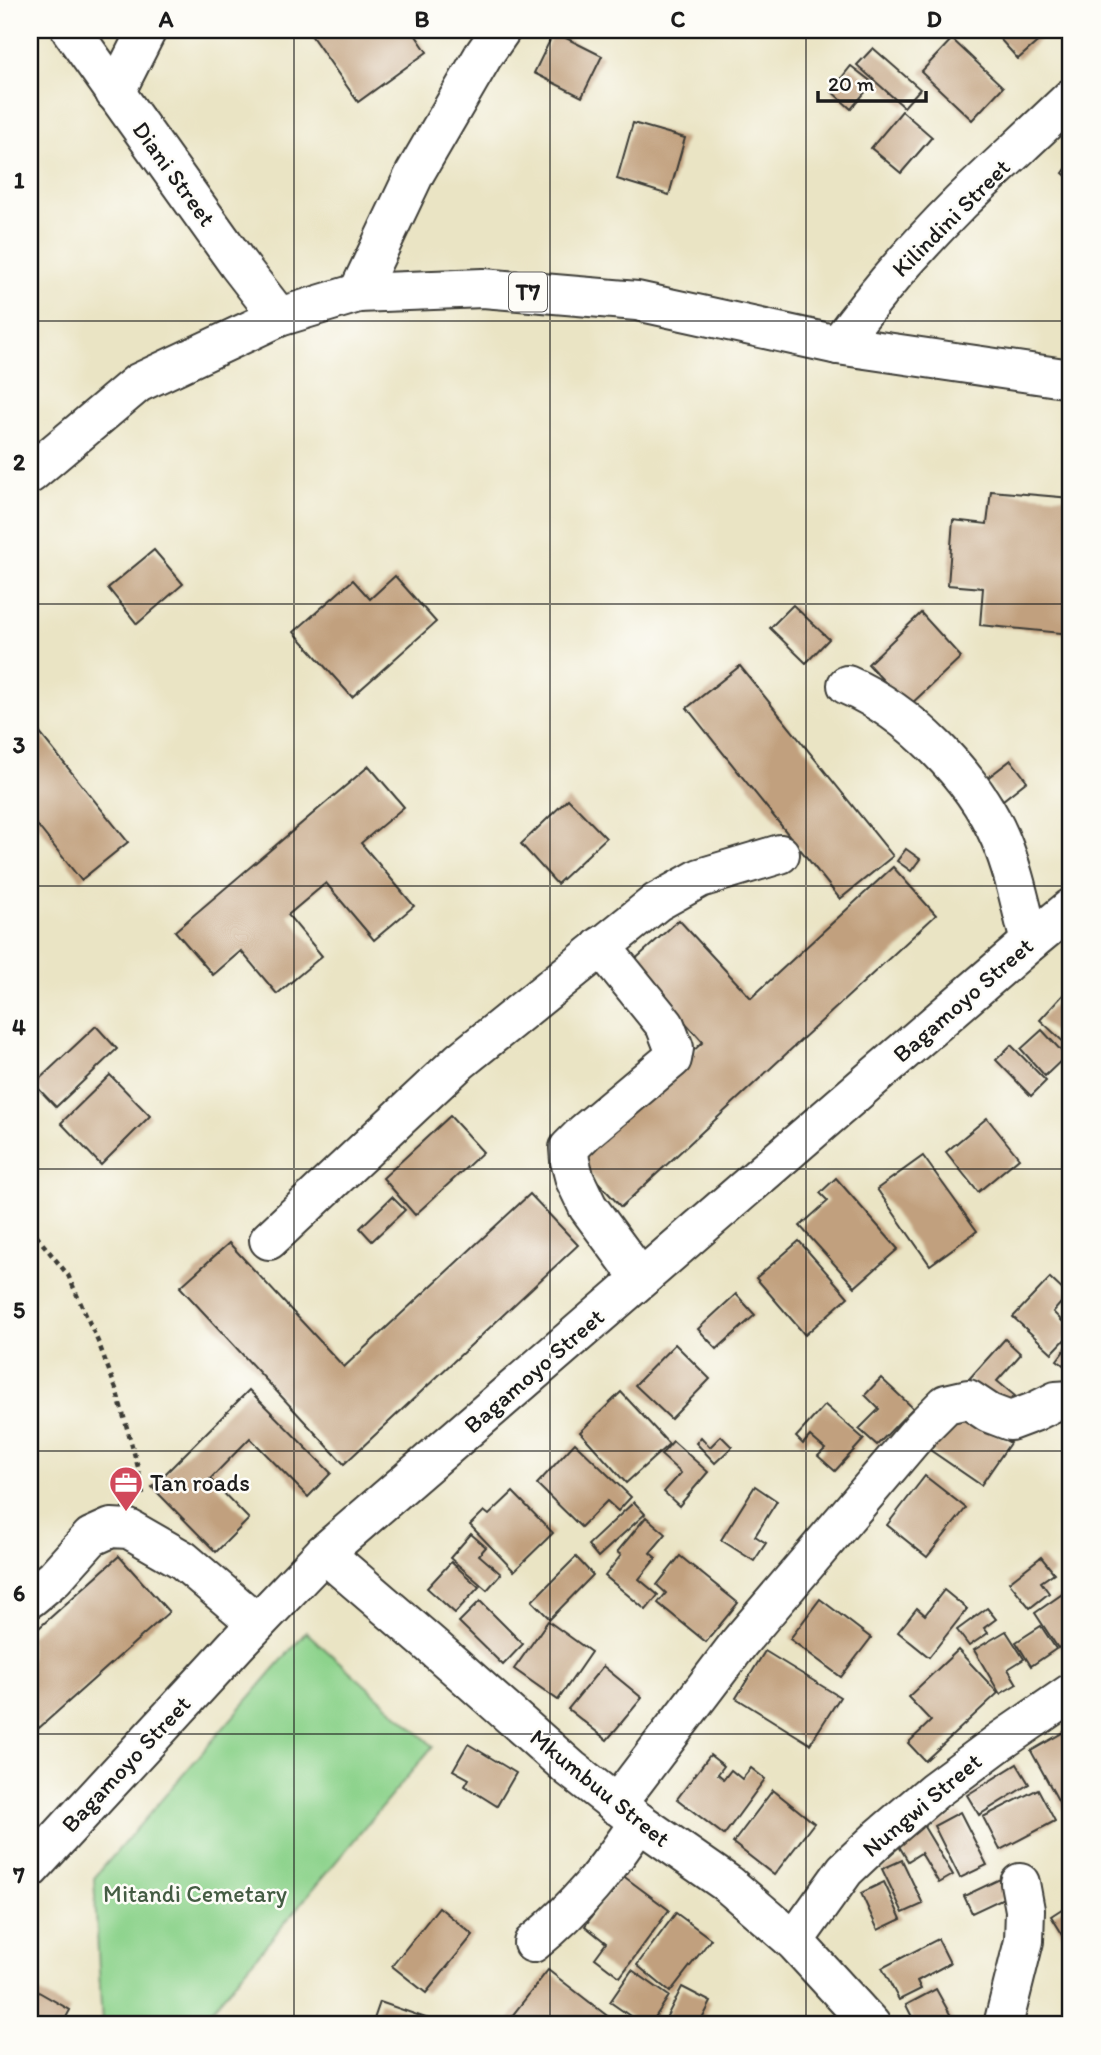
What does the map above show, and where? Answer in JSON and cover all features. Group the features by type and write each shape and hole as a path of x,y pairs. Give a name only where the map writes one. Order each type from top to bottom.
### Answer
{"main road":[{"name":"Diani Street","path":"71,30 253,286 279,317"},
{"path":"116,93 147,30"},
{"path":"358,293 415,173 501,30"},
{"name":"Kilindini Street","path":"838,345 871,301 918,248 1071,98"},
{"name":"T7","path":"30,474 138,383 279,317 358,293 483,288 637,301 838,345 1071,379"},
{"path":"848,685 863,691 926,737 963,778 1001,841 1030,942"},
{"path":"269,1240 460,1061 657,902 700,878 780,854"},
{"name":"Bagamoyo Street","path":"31,1867 324,1553 1071,908"},
{"path":"601,946 665,1025 674,1048 671,1059 569,1148 570,1161 575,1180 588,1206 630,1264 645,1275"},
{"path":"533,1943 589,1892 615,1858 627,1814 739,1643 922,1428 946,1404 968,1399 989,1413 1010,1421 1056,1401 1071,1400"},
{"path":"30,1598 54,1578 91,1537 111,1528 129,1529 183,1560 257,1623"},
{"name":"Mkumbuu Street","path":"324,1553 571,1769 627,1814 728,1884 794,1941 871,2025"},
{"name":"Nungwi Street","path":"794,1941 845,1870 880,1837 935,1790 1071,1693"},
{"path":"1003,2025 1024,1941 1025,1910 1020,1883"}],"path":[{"path":"30,1228 68,1275 99,1344 116,1388 130,1437 152,1541"}],"green space":[{"name":"Mitandi Cemetary","path":"306,1632 433,1746 199,2025 102,2025 94,1878"}],"building":[{"path":"318,30 412,30 427,52 358,102 311,35"},
{"path":"992,30 1051,30 1018,59"},
{"path":"554,32 602,56 582,97 534,73"},
{"path":"952,39 1003,87 972,120 921,72"},
{"path":"873,48 920,89 904,107 857,65"},
{"path":"851,66 873,83 851,109 831,91"},
{"path":"902,111 932,137 901,173 871,148"},
{"path":"633,123 685,138 669,195 617,179"},
{"path":"1071,162 1071,180 1063,173"},
{"path":"991,491 1071,498 1071,634 980,625 983,588 948,585 953,520 987,524"},
{"path":"154,550 183,584 137,624 108,588"},
{"path":"395,576 436,622 352,697 294,632 353,580 370,599"},
{"path":"793,605 829,639 806,663 770,628"},
{"path":"921,613 961,657 908,707 868,664"},
{"path":"740,666 893,856 840,899 687,708"},
{"path":"30,721 128,842 81,880 30,816"},
{"path":"1011,760 1027,781 1003,800 986,779"},
{"path":"369,766 404,807 361,843 414,906 374,940 326,883 288,915 322,956 277,994 241,951 213,975 175,931"},
{"path":"568,799 606,838 557,884 521,844"},
{"path":"906,849 920,859 911,871 897,861"},
{"path":"893,867 936,915 621,1207 577,1159 703,1042 631,963 679,920 751,998"},
{"path":"1071,986 1071,1049 1040,1020"},
{"path":"96,1026 117,1049 56,1107 34,1084"},
{"path":"1042,1030 1066,1056 1045,1076 1021,1049"},
{"path":"1011,1045 1046,1081 1031,1096 996,1060"},
{"path":"110,1075 150,1116 101,1165 61,1123"},
{"path":"450,1116 483,1152 415,1215 383,1178"},
{"path":"987,1118 1019,1158 978,1192 946,1152"},
{"path":"923,1156 977,1231 930,1265 877,1189"},
{"path":"836,1178 898,1249 855,1287 800,1226 828,1201 820,1193"},
{"path":"530,1194 578,1245 344,1464 180,1287 229,1243 344,1367"},
{"path":"392,1197 405,1210 372,1241 360,1228"},
{"path":"799,1241 848,1297 805,1335 756,1278"},
{"path":"1050,1278 1068,1295 1053,1312 1071,1330 1052,1353 1013,1317"},
{"path":"736,1294 755,1315 717,1349 698,1329"},
{"path":"1005,1339 1021,1354 997,1381 1015,1396 1002,1410 969,1379"},
{"path":"1071,1342 1071,1371 1057,1360"},
{"path":"675,1344 710,1379 671,1419 635,1385"},
{"path":"881,1378 913,1408 877,1445 859,1429 879,1409 865,1395"},
{"path":"249,1390 331,1473 308,1497 250,1438 210,1479 249,1519 216,1552 152,1487"},
{"path":"621,1392 669,1444 626,1483 580,1432"},
{"path":"825,1405 864,1439 835,1471 818,1456 825,1449 810,1436 803,1444 796,1437"},
{"path":"958,1408 1010,1443 981,1485 930,1450"},
{"path":"721,1436 732,1447 715,1463 696,1443 701,1437 710,1447"},
{"path":"673,1441 708,1472 679,1506 664,1492 681,1473 661,1455"},
{"path":"575,1443 631,1497 618,1511 607,1501 581,1527 537,1484"},
{"path":"925,1476 966,1508 927,1557 887,1525"},
{"path":"755,1486 777,1501 755,1536 766,1543 754,1561 721,1540"},
{"path":"513,1492 553,1533 514,1571 470,1525 484,1511 489,1515"},
{"path":"634,1502 645,1514 598,1557 588,1545"},
{"path":"646,1517 666,1534 650,1553 656,1558 639,1579 658,1595 646,1610 605,1576 621,1555 617,1552"},
{"path":"471,1534 486,1547 479,1555 501,1574 487,1590 450,1558"},
{"path":"119,1556 169,1612 39,1728 30,1717 30,1636"},
{"path":"680,1556 738,1603 706,1642 658,1603 666,1593 657,1585"},
{"path":"576,1557 593,1575 550,1619 532,1601"},
{"path":"1041,1557 1054,1573 1041,1582 1049,1593 1030,1608 1009,1582"},
{"path":"451,1562 479,1587 455,1613 427,1588"},
{"path":"1071,1588 1071,1639 1058,1648 1035,1613"},
{"path":"944,1590 967,1609 929,1657 898,1632 917,1608 925,1615"},
{"path":"820,1599 871,1638 841,1677 790,1639"},
{"path":"480,1601 523,1644 503,1665 459,1622"},
{"path":"987,1608 996,1619 984,1628 988,1633 969,1646 957,1630"},
{"path":"548,1621 591,1652 558,1700 514,1669"},
{"path":"1041,1626 1056,1649 1031,1666 1016,1642"},
{"path":"1006,1631 1024,1659 1008,1669 1017,1684 1000,1694 974,1650"},
{"path":"958,1650 998,1693 925,1761 908,1743 931,1721 908,1697"},
{"path":"765,1651 840,1697 810,1744 736,1698"},
{"path":"603,1666 642,1698 607,1740 568,1709"},
{"path":"1071,1728 1071,1818 1069,1820 1031,1751"},
{"path":"468,1744 516,1773 497,1806 465,1786 469,1779 453,1770"},
{"path":"710,1755 724,1766 718,1774 724,1779 731,1770 742,1779 751,1768 765,1779 724,1835 677,1799"},
{"path":"1017,1764 1029,1784 979,1815 967,1795"},
{"path":"1038,1789 1055,1821 1000,1850 983,1817"},
{"path":"773,1790 814,1823 774,1875 733,1843"},
{"path":"960,1812 987,1865 960,1878 934,1826"},
{"path":"923,1825 953,1875 939,1883 921,1853 908,1861 896,1841"},
{"path":"902,1860 923,1904 903,1913 882,1869"},
{"path":"622,1875 669,1910 620,1977 595,1958 606,1943 585,1926"},
{"path":"1000,1879 1008,1896 972,1913 964,1896"},
{"path":"884,1882 901,1919 878,1930 861,1893"},
{"path":"1071,1903 1071,1948 1051,1916"},
{"path":"439,1907 473,1935 426,1993 392,1966"},
{"path":"676,1913 711,1939 670,1992 637,1965"},
{"path":"938,1939 950,1963 917,1981 921,1989 899,2000 882,1968"},
{"path":"548,1970 619,2025 505,2025"},
{"path":"632,1970 669,1996 650,2025 643,2025 610,2002"},
{"path":"30,1987 70,2010 62,2025 30,2025"},
{"path":"682,1987 711,2002 699,2025 674,2025 665,2020"},
{"path":"936,1989 956,2025 916,2025 906,2005"},
{"path":"380,2002 429,2019 427,2025 372,2025"}],"place":[{"name":"Tan roads","path":"126,1513"}]}
